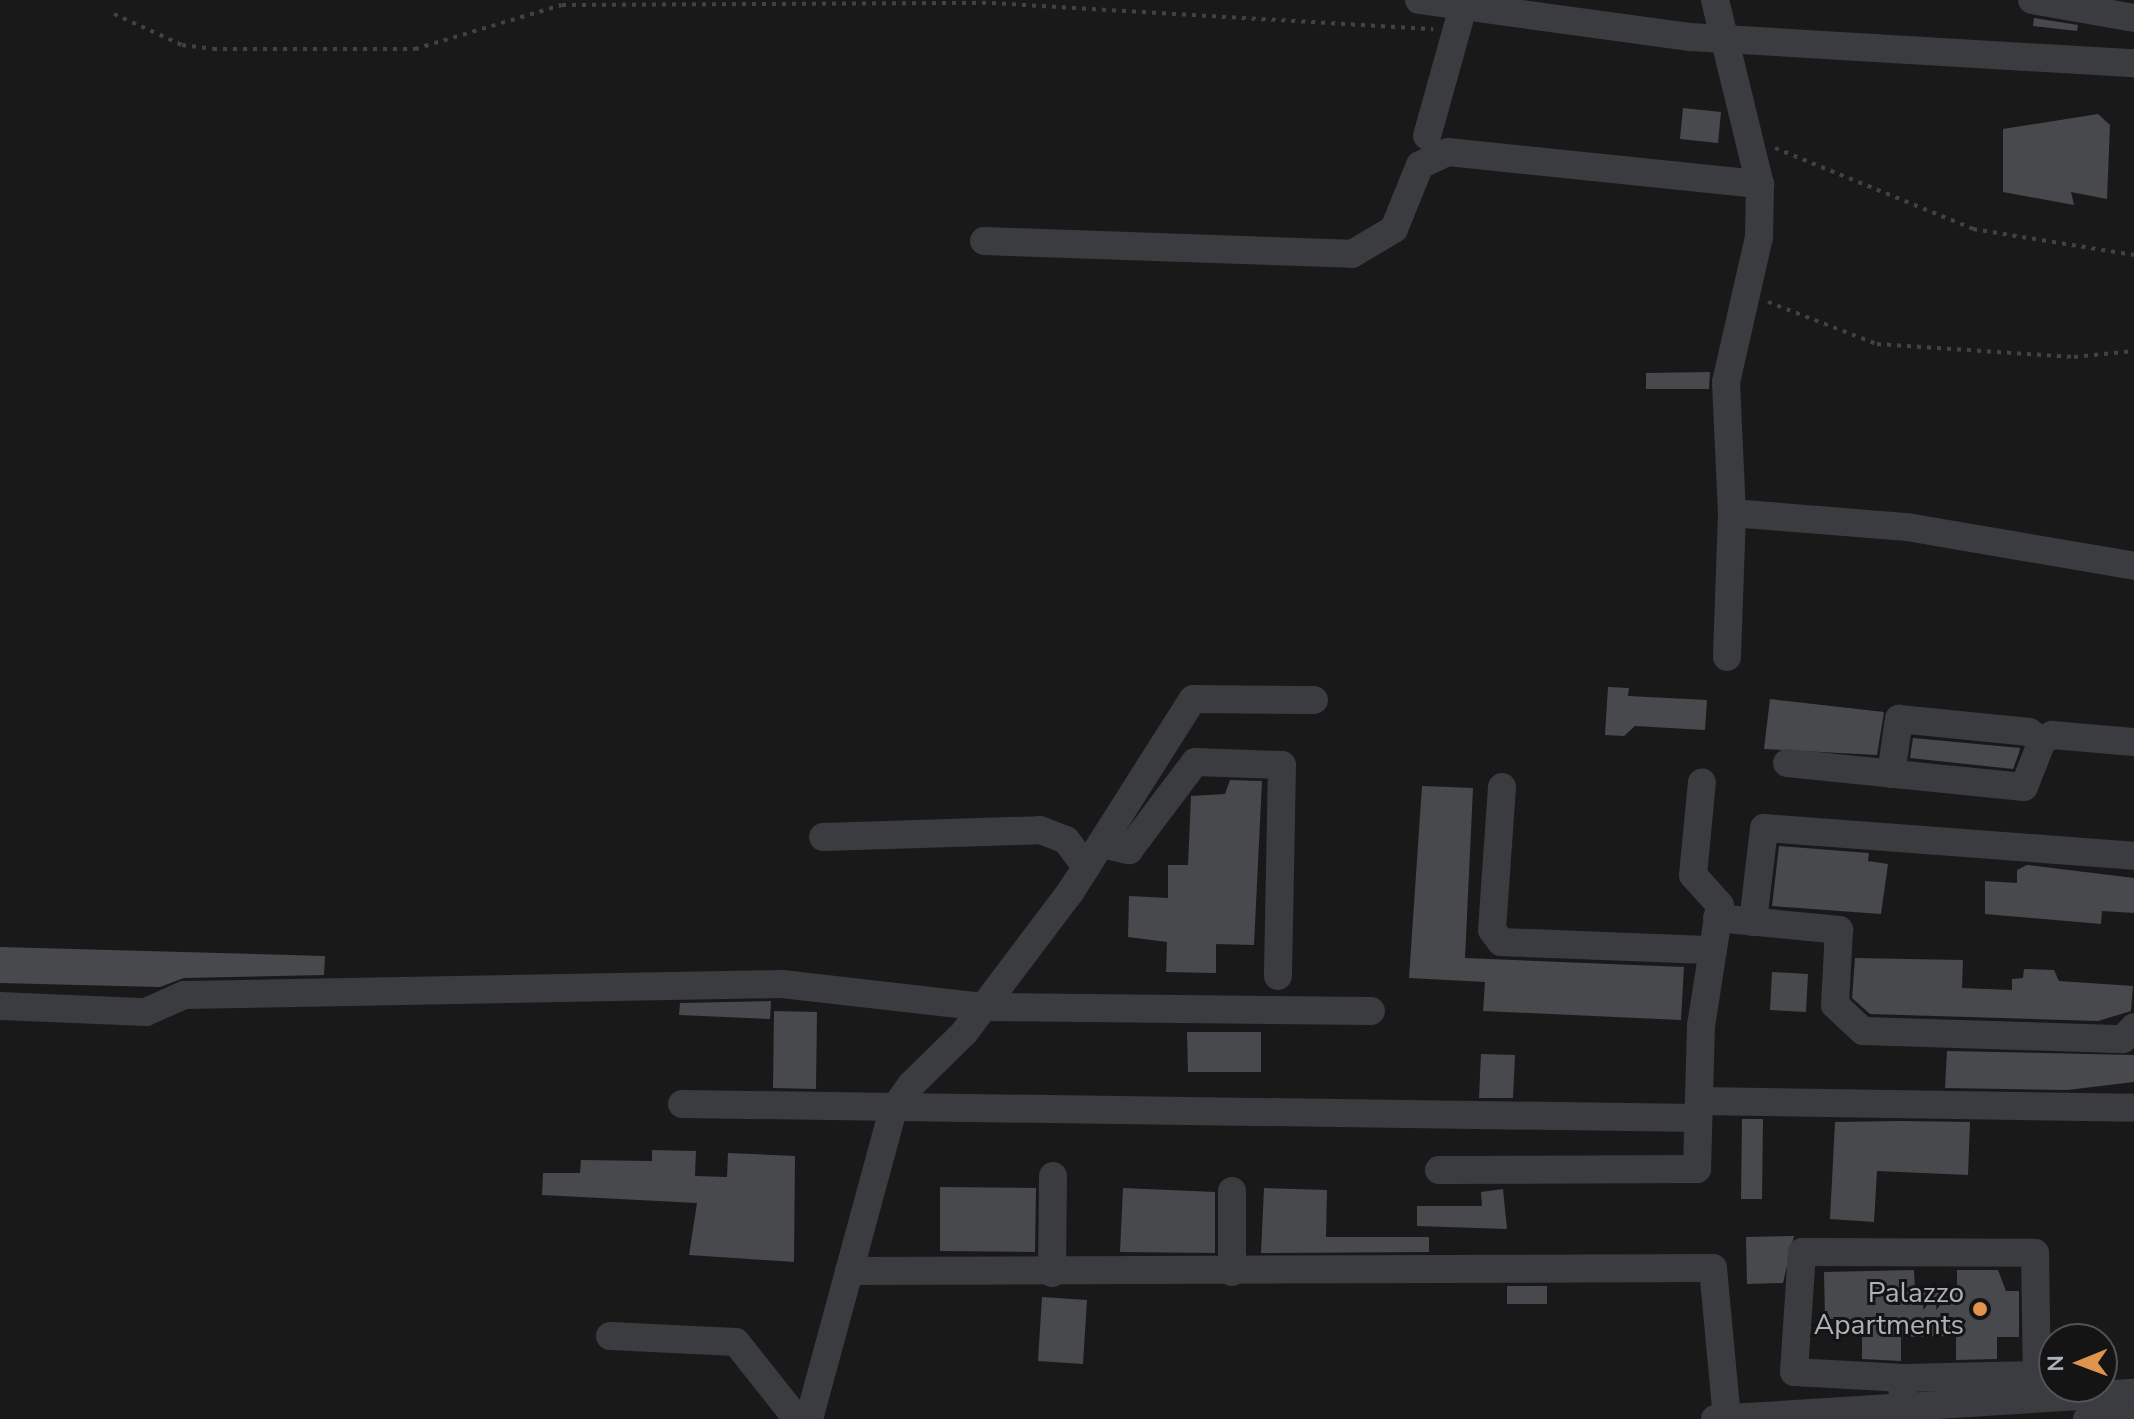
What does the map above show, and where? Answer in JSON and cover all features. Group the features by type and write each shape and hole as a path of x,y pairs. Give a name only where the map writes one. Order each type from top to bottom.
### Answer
{"street":[{"path":"1419,0 1461,12 1723,38 2134,63"},
{"path":"1715,0 1753,138 1760,184 1747,294 1732,331 1726,382 1732,513 1727,657"},
{"path":"2032,0 2134,18"},
{"path":"1427,136 1461,12"},
{"path":"984,241 1352,254 1394,229 1420,165 1448,152 1760,184"},
{"path":"1732,513 1907,527 2134,566"},
{"path":"809,1419 893,1110 983,1007 1086,867 1193,699 1314,700"},
{"path":"1891,774 1899,719 2029,732 2042,741"},
{"path":"2042,741 2062,735 2134,742"},
{"path":"1787,763 2024,787 2042,741"},
{"path":"1102,844 1129,850 1195,762 1282,765 1278,976"},
{"path":"1439,1170 1697,1169 1698,1110 1718,896 1693,875 1702,782"},
{"path":"1502,787 1492,930 1501,942 1713,950"},
{"path":"1753,922 1764,828 2134,856"},
{"path":"823,837 1040,830 1066,840 1086,867"},
{"path":"1717,918 1839,930 1835,1005 1863,1031 2123,1039 2134,1027"},
{"path":"0,1006 146,1012 184,995 782,984 983,1007 1371,1011"},
{"path":"682,1104 893,1110 2134,1108"},
{"path":"1052,1273 1053,1176"},
{"path":"1232,1191 1232,1272"},
{"path":"1802,1252 2035,1253 2037,1375 1903,1378 1794,1372 1802,1252"},
{"path":"849,1271 1052,1273 1713,1268 1727,1418"},
{"path":"610,1336 736,1342 797,1419"},
{"path":"1902,1413 1903,1378"},
{"path":"1715,1419 1902,1413 2134,1393"},
{"path":"2087,1419 2134,1416"}],"path":[{"path":"114,14 182,45 213,49 415,49 562,5 992,3 1461,12"},
{"path":"1753,138 1973,229 2134,255"},
{"path":"1747,294 1877,344 2074,357 2134,351"}],"building":[{"path":"2034,18 2078,25 2077,31 2033,26"},
{"path":"1683,108 1721,112 1718,143 1680,139"},
{"path":"2098,114 2110,125 2107,199 2071,192 2074,205 2003,192 2003,129"},
{"path":"1710,372 1709,389 1646,389 1646,373"},
{"path":"1608,687 1629,688 1628,696 1707,700 1705,730 1635,726 1624,736 1605,735"},
{"path":"1770,699 1884,712 1877,755 1764,749"},
{"path":"1913,738 2020,748 2013,769 1910,758"},
{"path":"1230,780 1262,781 1254,945 1216,944 1216,973 1166,972 1167,942 1128,937 1129,896 1168,898 1168,865 1188,865 1191,796 1225,794"},
{"path":"1422,786 1473,788 1465,958 1684,967 1681,1020 1483,1011 1485,982 1409,978"},
{"path":"1779,846 1869,853 1868,861 1888,864 1881,914 1772,906"},
{"path":"2027,865 2134,878 2134,913 2102,911 2101,924 1985,914 1985,881 2017,883 2017,870"},
{"path":"0,947 325,956 324,975 184,978 160,987 0,983"},
{"path":"1855,958 1963,960 1962,988 2012,990 2012,979 2023,978 2024,969 2054,970 2059,981 2133,986 2131,1011 2098,1021 1870,1014 1852,998"},
{"path":"1772,972 1808,974 1806,1012 1770,1010"},
{"path":"771,1001 770,1019 679,1015 680,1003"},
{"path":"774,1011 817,1012 816,1089 773,1088"},
{"path":"1187,1032 1261,1032 1261,1072 1188,1072"},
{"path":"1947,1051 2134,1055 2134,1082 2067,1090 1945,1088"},
{"path":"1481,1054 1515,1055 1513,1098 1479,1098"},
{"path":"1742,1119 1763,1119 1762,1199 1741,1199"},
{"path":"1835,1122 1970,1122 1968,1175 1877,1171 1874,1222 1830,1219"},
{"path":"652,1150 696,1151 695,1176 727,1177 728,1153 795,1156 794,1262 689,1255 697,1203 542,1195 543,1173 580,1173 581,1160 652,1161"},
{"path":"940,1187 1036,1188 1035,1252 940,1251"},
{"path":"1123,1188 1215,1192 1215,1253 1120,1252"},
{"path":"1264,1188 1327,1190 1326,1237 1429,1237 1429,1252 1261,1253"},
{"path":"1503,1189 1507,1229 1417,1226 1417,1206 1482,1206 1481,1192"},
{"path":"1794,1236 1783,1283 1747,1284 1746,1237"},
{"path":"1914,1270 1915,1291 1957,1291 1957,1270 1998,1270 2006,1291 2019,1291 2019,1337 1997,1337 1997,1359 1956,1360 1956,1336 1901,1337 1901,1361 1862,1359 1862,1334 1846,1319 1825,1319 1824,1272"},
{"path":"1507,1286 1547,1286 1547,1304 1507,1304"},
{"path":"1042,1297 1087,1300 1083,1364 1038,1361"}],"place":[{"name":"Palazzo Apartments","path":"1980,1309"}]}
